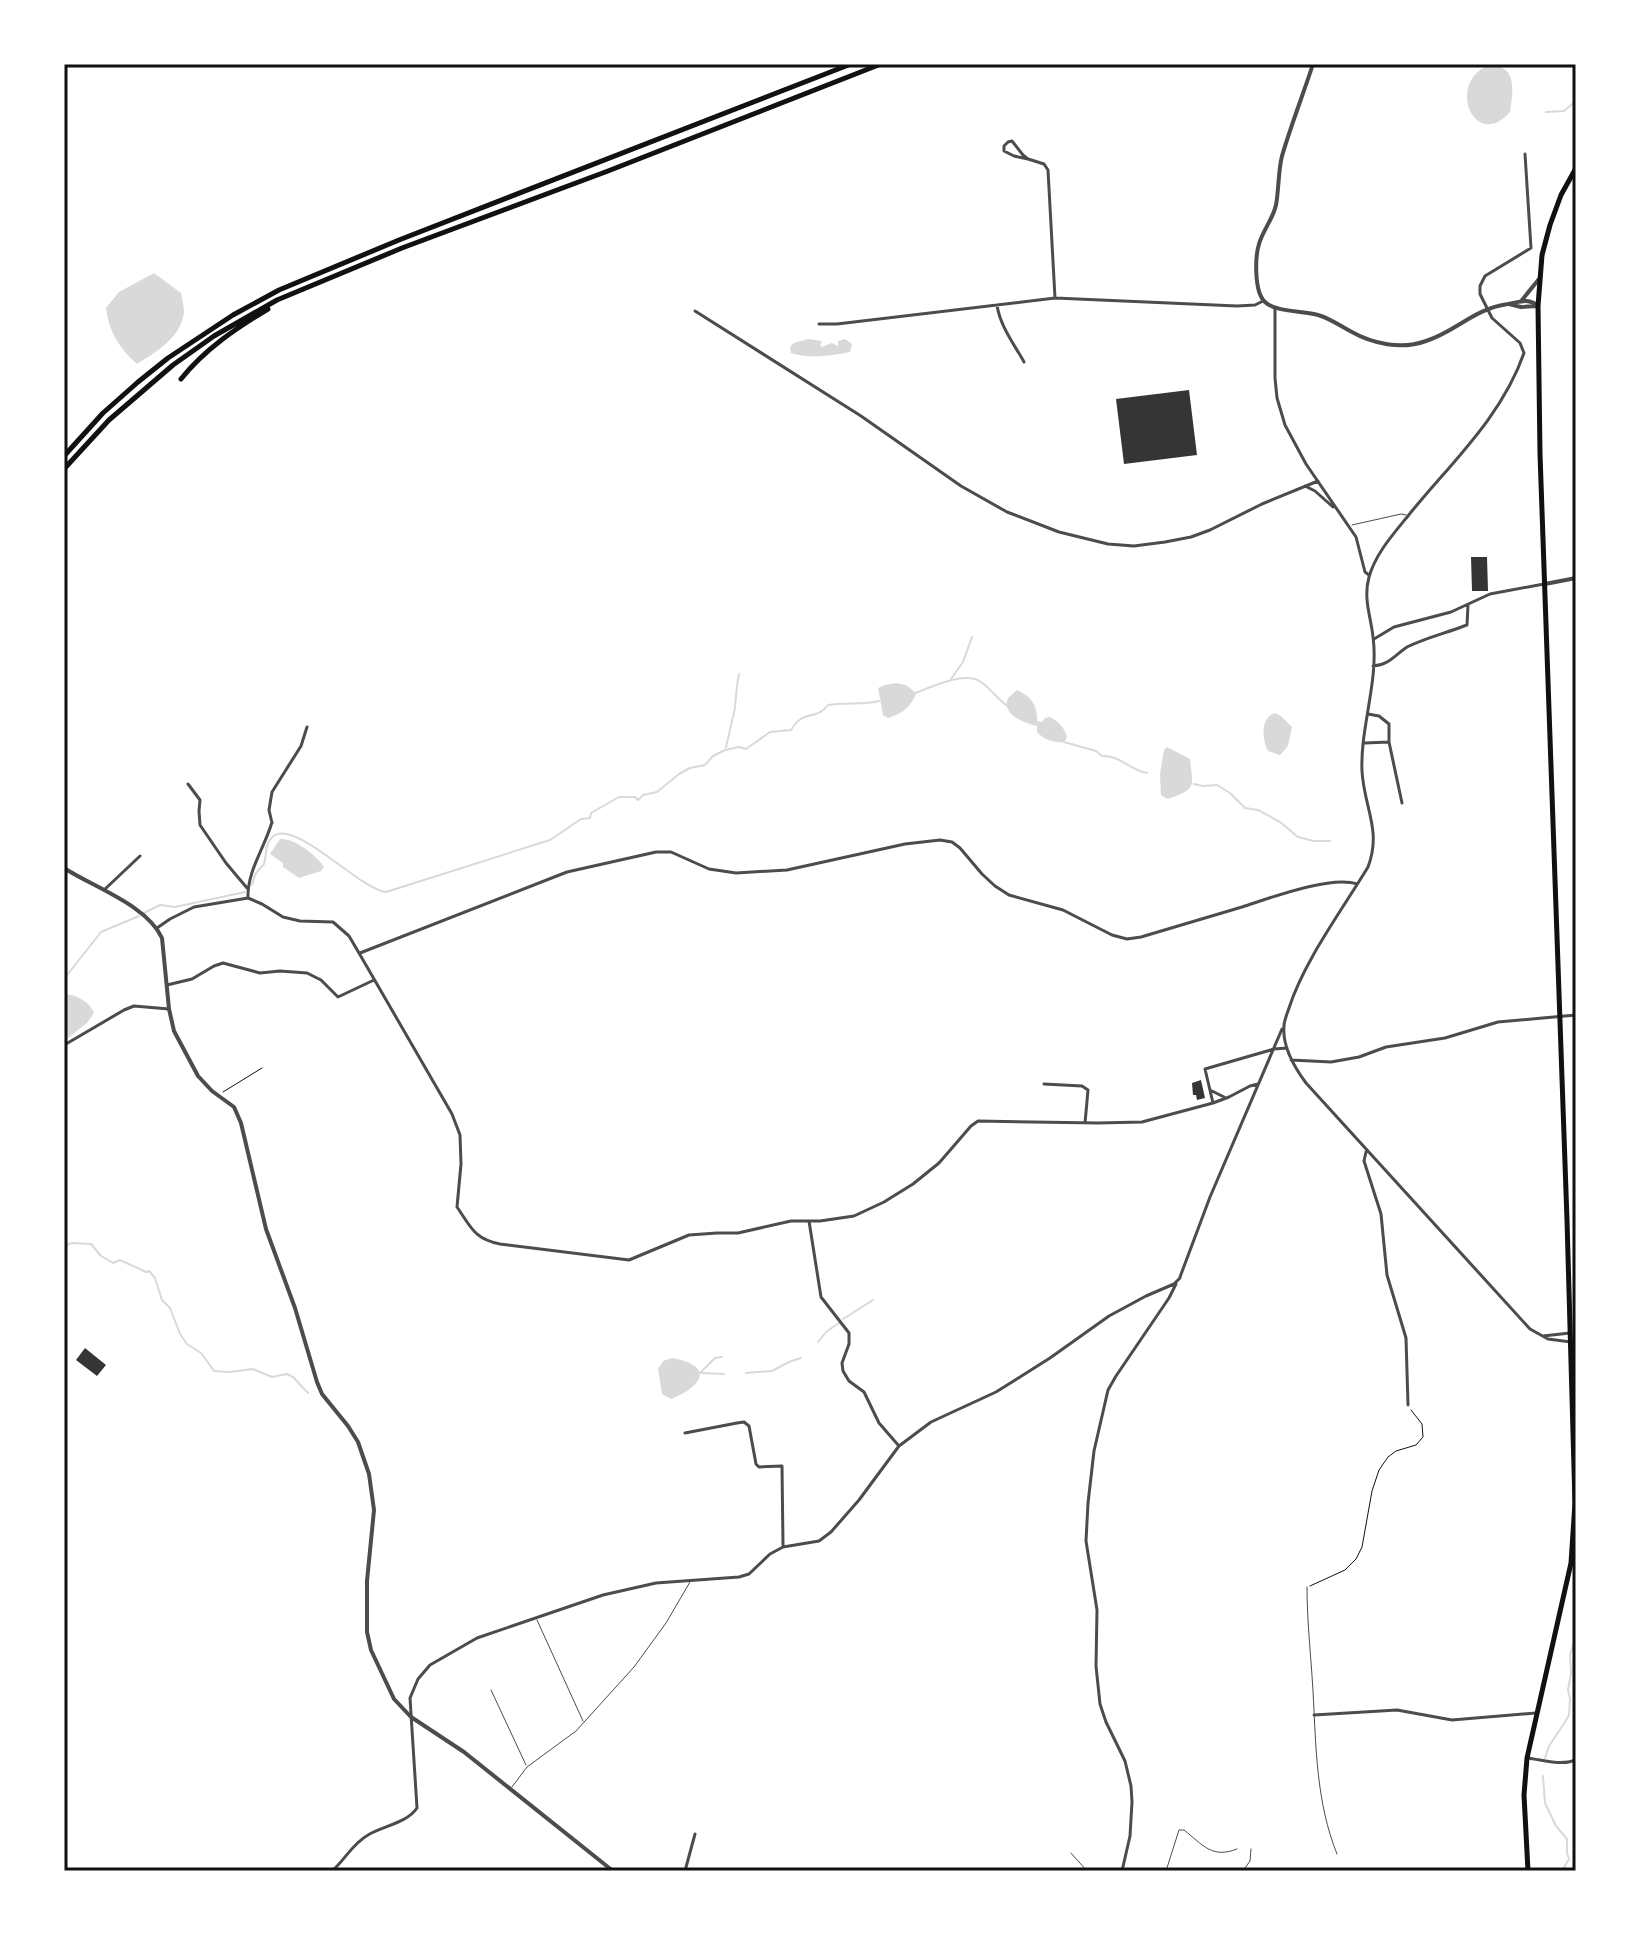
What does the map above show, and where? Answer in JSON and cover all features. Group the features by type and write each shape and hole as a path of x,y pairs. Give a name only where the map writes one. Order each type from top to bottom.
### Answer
{"main road":[{"path":"64,456 103,413 138,382 210,330 259,301 314,274 851,64"},
{"path":"64,469 140,391 214,336 277,300 388,254 881,64"},
{"path":"1528,1871 1524,1795 1527,1758 1571,1563 1576,1503 1538,306 1542,255 1550,225 1561,195 1576,168"},
{"path":"181,379 213,346 234,329 270,308 277,300"}],"street":[{"path":"1313,64 1282,156 1273,216 1258,251 1257,276 1263,301 1275,308 1325,317 1354,334 1374,342 1394,345 1427,341 1487,308 1520,301 1532,301 1538,306"},
{"path":"1028,159 1012,141 1004,146 1007,153 1044,164 1048,170 1055,298"},
{"path":"1122,1871 1132,1819 1131,1786 1125,1761 1100,1704 1096,1666 1097,1610 1086,1541 1094,1451 1108,1390 1180,1278 1210,1197 1284,1026 1297,987 1368,867 1374,837 1362,769 1374,639 1366,596 1369,575 1384,547 1408,516 1488,422 1509,388 1524,353 1515,338 1498,325 1480,294 1480,286 1485,276 1531,248 1525,154"},
{"path":"1520,301 1540,276"},
{"path":"819,324 1055,298 1237,306 1255,305 1263,301"},
{"path":"1508,304 1538,306"},
{"path":"997,305 998,315 1024,362"},
{"path":"1275,308 1275,378 1285,425 1298,451 1356,537 1365,572 1369,575"},
{"path":"695,311 861,416 961,486 1007,512 1059,532 1134,546 1191,537 1318,481"},
{"path":"1305,486 1339,512"},
{"path":"1374,639 1394,627 1451,612 1498,592 1576,578"},
{"path":"1373,666 1382,666 1409,647 1467,625 1468,604"},
{"path":"1368,714 1379,716 1389,724 1389,742 1402,803"},
{"path":"248,898 247,888 272,821 269,810 272,792 301,746 307,727"},
{"path":"1365,743 1389,742"},
{"path":"188,784 200,800 200,825 247,888"},
{"path":"359,953 567,872 656,852 671,852 709,869 736,873 787,870 905,844 940,840 952,842 995,886 1009,895 1063,910 1112,935 1127,939 1306,887 1342,882 1357,884"},
{"path":"104,890 140,856"},
{"path":"64,868 132,907 157,928 162,938 174,1031 198,1076 234,1107 241,1123 266,1229 299,1319 317,1382 322,1394 348,1426 365,1458 374,1503 367,1581 367,1632 371,1650 394,1699 411,1717 454,1745 613,1871"},
{"path":"157,928 194,907 248,898 283,917 300,921 328,920 349,936 452,1114 460,1135 457,1207 479,1237 486,1241 629,1260 689,1235 738,1233 791,1221 840,1220 901,1192 939,1163 978,1121 1142,1122 1213,1103 1258,1084"},
{"path":"167,985 192,979 223,963 260,973 307,973 321,980 338,997 374,980"},
{"path":"66,1044 134,1006 169,1009"},
{"path":"1291,1060 1331,1062 1359,1057 1386,1047 1425,1043 1498,1022 1576,1015"},
{"path":"1284,1026 1291,1060 1306,1083 1367,1151 1524,1323 1539,1335 1571,1342"},
{"path":"1213,1103 1205,1069 1287,1048"},
{"path":"1044,1084 1086,1088 1085,1123"},
{"path":"1210,1090 1222,1097 1229,1097"},
{"path":"1367,1151 1364,1161 1381,1214 1387,1275 1406,1338 1408,1405"},
{"path":"809,1221 821,1297 850,1337 843,1359 843,1371 849,1381 864,1392 879,1423 899,1446"},
{"path":"332,1871 366,1836 411,1816 417,1808 410,1698 418,1679 430,1665 467,1642 577,1603 656,1583 739,1577 749,1574 770,1554 783,1547 819,1541 859,1500 899,1446 931,1422 1004,1387 1109,1316 1174,1284 1180,1278"},
{"path":"1539,1335 1570,1333"},
{"path":"685,1433 744,1422 749,1426 756,1464 759,1467 782,1466 783,1547"},
{"path":"1314,1715 1397,1710 1452,1720 1536,1713"},
{"path":"1527,1758 1554,1763 1576,1760"},
{"path":"685,1871 695,1834"}],"lane":[{"path":"1349,526 1401,514 1408,516"},
{"path":"510,1789 527,1767 576,1731 649,1648 691,1580"},
{"path":"1307,1587 1317,1766 1325,1821 1337,1854"},
{"path":"536,1618 584,1722"},
{"path":"491,1690 527,1767"},
{"path":"1166,1871 1179,1830 1184,1830 1215,1853 1237,1849"},
{"path":"1243,1871 1250,1861 1251,1849"},
{"path":"1071,1853 1087,1871"}],"path":[{"path":"218,1095 262,1068"},
{"path":"1307,1587 1345,1570 1359,1553 1379,1470 1388,1457 1416,1445 1423,1437 1422,1424 1408,1405"}],"shaded area":[{"path":"1489,65 1498,66 1509,75 1512,96 1510,112 1497,122 1486,124 1476,119 1467,98 1476,74"},
{"path":"154,273 181,293 184,312 173,337 137,364 116,339 106,308 119,292"},
{"path":"808,339 822,341 822,347 832,343 838,346 838,341 845,339 852,344 850,352 835,355 791,353 790,347 794,343"},
{"path":"896,683 906,685 916,693 906,709 888,718 883,715 878,688"},
{"path":"1017,690 1033,702 1037,721 1042,722 1050,717 1061,725 1067,737 1064,742 1046,739 1037,732 1037,726 1011,714 1006,705 1008,698"},
{"path":"1275,713 1292,727 1288,746 1280,755 1268,751 1264,741 1265,724"},
{"path":"1167,747 1190,759 1192,781 1184,792 1167,799 1161,795 1160,774"},
{"path":"280,839 305,848 324,867 321,871 299,878 270,854"},
{"path":"64,994 82,999 94,1013 87,1023 64,1041"},
{"path":"672,1358 694,1366 700,1377 691,1388 671,1399 662,1394 658,1369 663,1361"}],"building":[{"path":"1189,390 1197,455 1124,464 1116,399"},
{"path":"1471,557 1487,557 1488,591 1472,591"},
{"path":"1201,1080 1205,1098 1197,1100 1193,1095 1192,1083"},
{"path":"85,1348 106,1365 97,1376 76,1360"}],"waterway":[{"path":"1546,112 1564,111 1576,101"},
{"path":"951,679 963,662 972,637"},
{"path":"726,747 739,674"},
{"path":"916,693 949,681 974,679 984,684 1006,705"},
{"path":"252,885 256,873 264,864 269,841 275,835 285,834 299,838 361,880 386,892 550,840 581,819 590,818 591,813 619,797 635,797 638,800 643,795 657,792 679,774 705,765 713,756 739,747 746,749 770,732 791,730 800,719 819,713 828,705 879,701"},
{"path":"1064,742 1096,751 1147,773"},
{"path":"1194,784 1217,785 1245,808 1258,810 1280,822 1298,837 1330,841"},
{"path":"144,913 160,905 175,907 245,892"},
{"path":"64,979 101,932 139,916"},
{"path":"64,989 65,994"},
{"path":"64,1246 72,1243 91,1244 101,1256 113,1263 120,1260 149,1271 155,1278 162,1300 170,1308 180,1334 187,1344 201,1353 214,1371 253,1369 272,1377 287,1374 308,1393"},
{"path":"843,1319 873,1300"},
{"path":"818,1342 839,1323"},
{"path":"700,1373 715,1358 722,1357"},
{"path":"746,1373 772,1371 801,1358"},
{"path":"702,1373 724,1374"},
{"path":"1545,1758 1569,1715 1570,1655 1576,1635"},
{"path":"1543,1776 1545,1803 1556,1826 1567,1839 1569,1859 1562,1871"}]}
